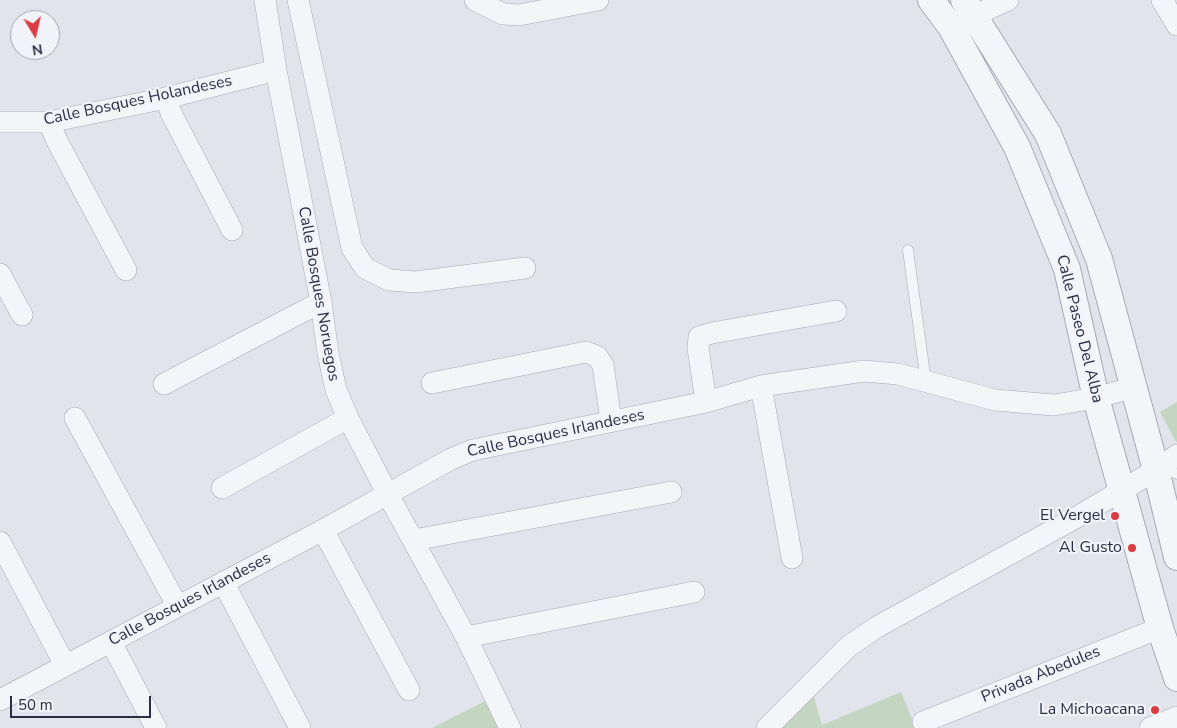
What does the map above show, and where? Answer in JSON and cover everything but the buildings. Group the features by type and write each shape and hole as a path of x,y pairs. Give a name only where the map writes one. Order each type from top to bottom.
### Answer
{"street":[{"name":"Calle Bosques Noruegos","path":"265,0 276,70 336,390 348,418 387,493 466,637 510,728"},
{"path":"298,0 352,248 365,268 389,280 416,282 525,268"},
{"path":"476,0 503,14 519,15 598,0"},
{"path":"1008,0 952,8 1048,134 1099,258 1134,387 1166,472 1177,556"},
{"path":"1162,0 1177,25"},
{"name":"Calle Paseo Del Alba","path":"952,8 1017,147 1067,269 1096,398 1160,628 1177,678"},
{"name":"Calle Bosques Holandeses","path":"0,122 49,122 166,98 276,70"},
{"path":"166,98 170,113 232,230"},
{"path":"49,122 57,141 126,270"},
{"path":"0,274 22,316"},
{"path":"164,384 321,302"},
{"path":"706,402 698,348 699,337 712,333 836,311"},
{"path":"432,383 586,352 597,356 603,365 611,420"},
{"name":"Calle Bosques Irlandeses","path":"0,700 323,530 451,459 473,450 611,420 706,402 761,386 864,371 898,374 995,400 1054,405 1096,398 1134,387"},
{"path":"761,386 792,558"},
{"path":"75,418 177,606"},
{"path":"222,488 348,418"},
{"path":"767,728 849,646 877,627 1077,517 1122,489 1166,472 1177,455"},
{"path":"414,540 671,492"},
{"path":"323,530 409,690"},
{"path":"0,542 65,665"},
{"path":"223,582 300,728"},
{"path":"466,637 694,592"},
{"name":"Privada Abedules","path":"923,722 1160,628"},
{"path":"110,642 156,728"},
{"path":"1150,728 1177,717"}],"lane":[{"path":"908,250 926,382"}],"green space":[{"path":"1177,402 1177,442 1176,442 1160,412"},
{"path":"901,692 916,728 780,728 813,694 822,725"},
{"path":"495,696 510,728 432,728"}],"place":[{"name":"El Vergel","path":"1115,516"},
{"name":"Al Gusto","path":"1132,548"},
{"name":"La Michoacana","path":"1155,710"}]}
